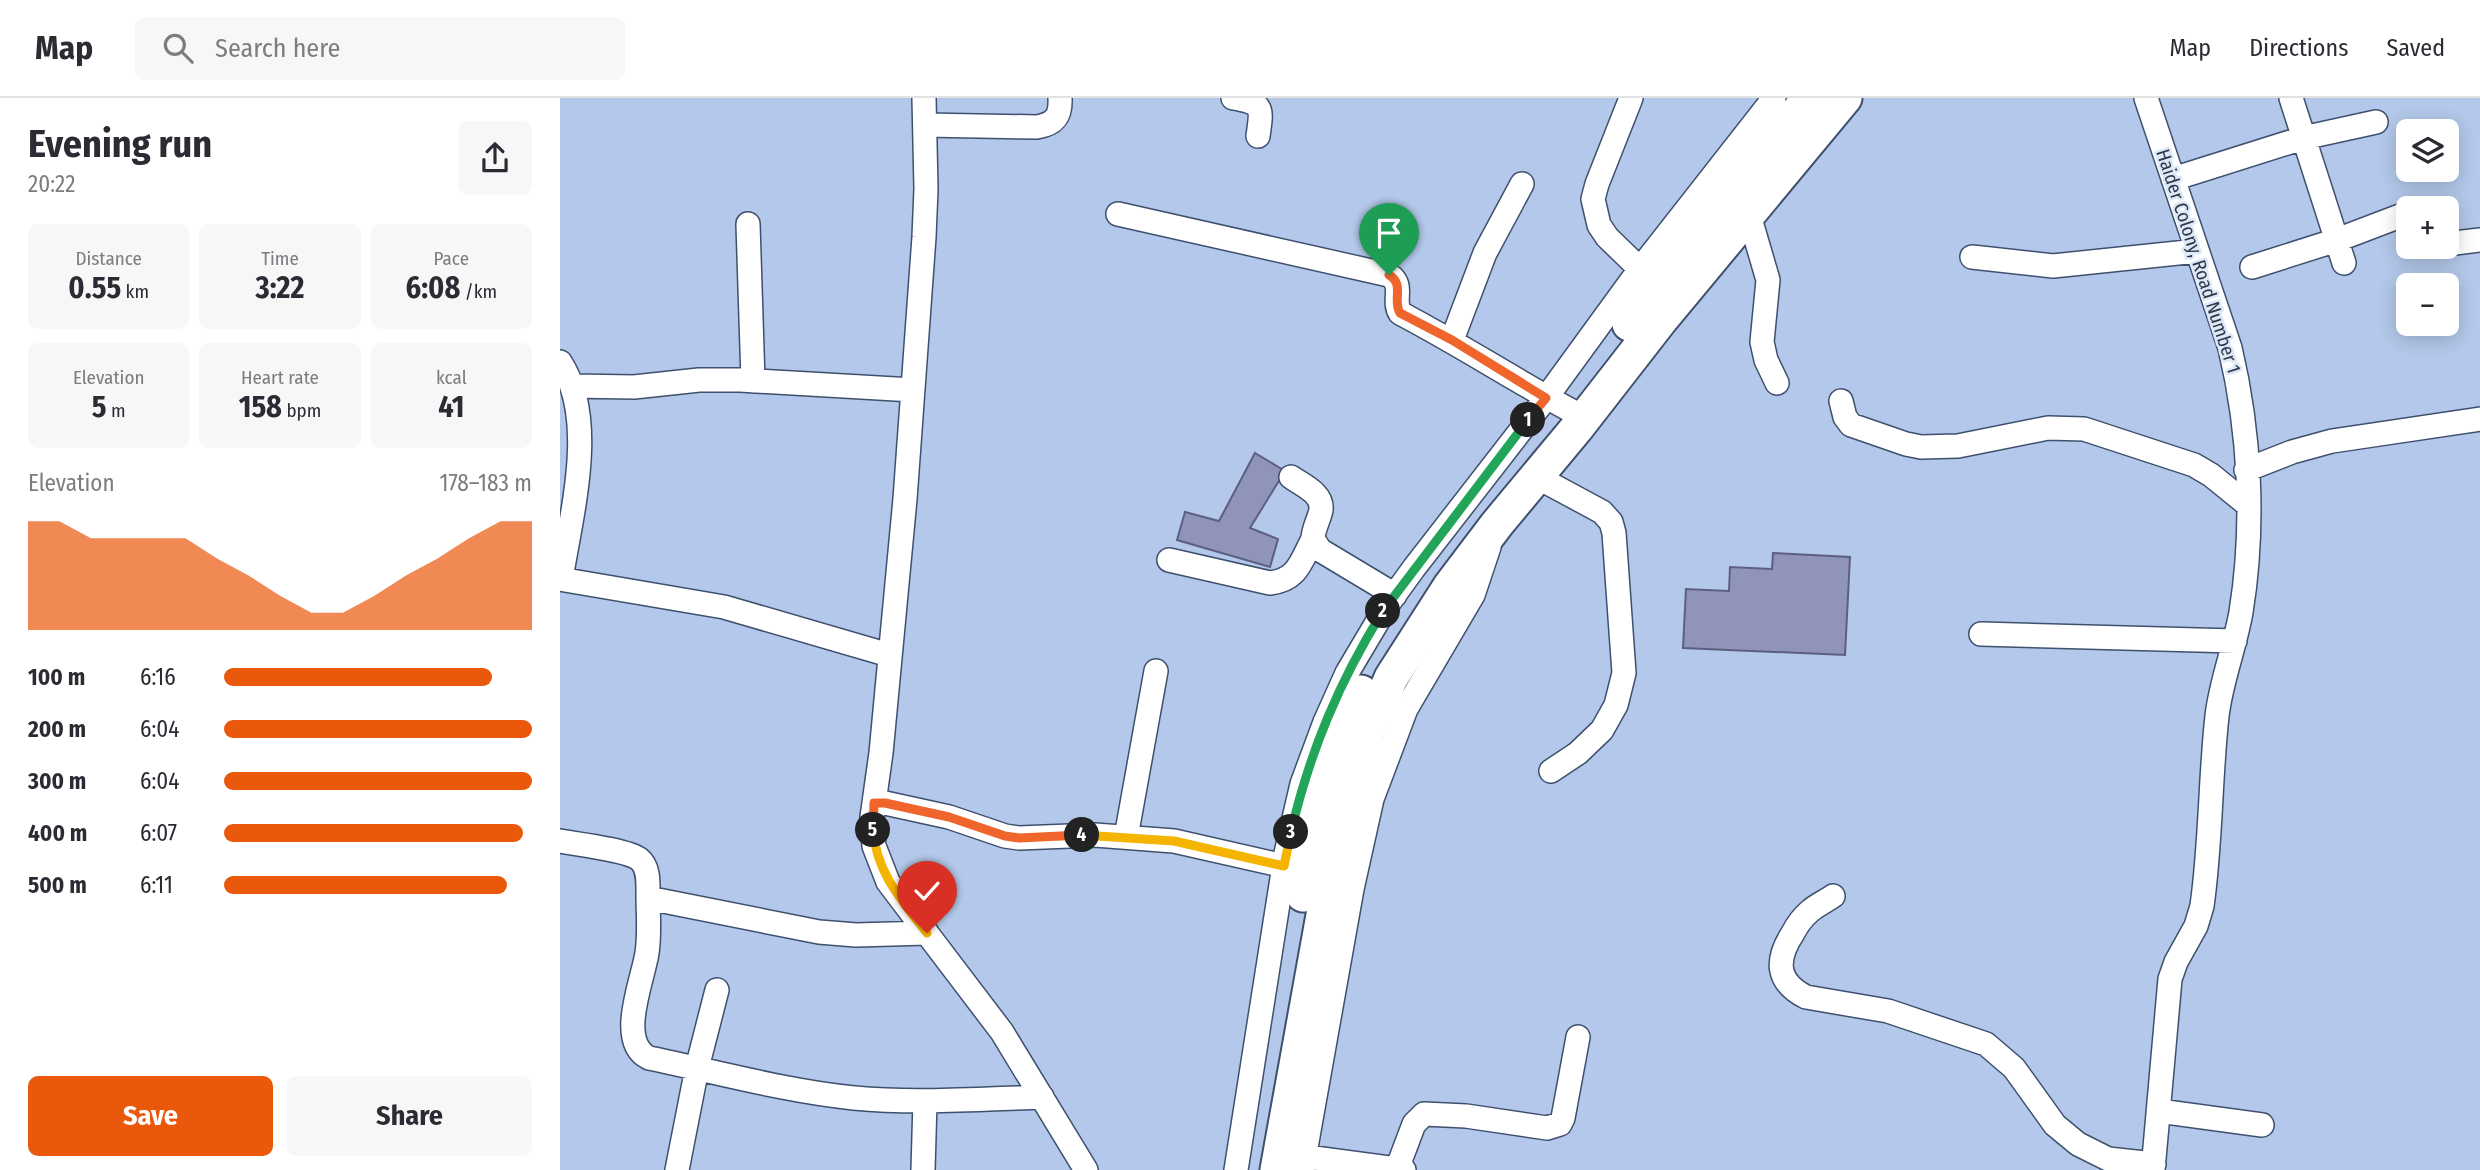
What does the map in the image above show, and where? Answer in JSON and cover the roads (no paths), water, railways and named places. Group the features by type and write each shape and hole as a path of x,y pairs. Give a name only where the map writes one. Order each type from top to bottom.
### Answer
{"highway":[{"path":"1284,1164 1313,835 1323,790 1340,739 1372,669 1402,618 1486,503 1565,408 1697,236 1809,98"},
{"path":"1284,1164 1338,832 1368,731 1391,678 1450,586 1537,477 1565,408 1660,321 1845,98"}],"street":[{"path":"924,98 925,214 913,390 881,753 872,817 874,846 888,882 1002,1032 1086,1170"},
{"path":"925,125 1047,125 1055,121 1060,113 1060,98"},
{"path":"1233,98 1252,101 1258,105 1261,113 1258,136"},
{"path":"1631,98 1593,199 1599,225 1607,237 1640,269"},
{"path":"1236,1170 1284,866 1302,784 1347,673 1395,595 1565,408 1640,269 1773,98"},
{"name":"Haider Colony, Road Number 1","path":"2146,98 2230,348 2239,385 2248,505 2246,572 2241,614 2218,713 2202,906 2196,926 2176,962 2167,997 2153,1167"},
{"path":"2291,98 2344,263"},
{"path":"2173,179 2303,138 2376,122"},
{"path":"1452,340 1485,253 1522,184"},
{"path":"1118,214 1389,275 1398,285 1396,304 1400,313 1452,340 1565,408"},
{"path":"1749,215 1769,280 1762,342 1766,360 1777,383"},
{"path":"2252,267 2396,218"},
{"path":"748,224 753,381"},
{"path":"2459,241 2480,240"},
{"path":"1972,257 2053,266 2197,251"},
{"path":"560,362 578,404 580,441 561,579 724,607 889,655"},
{"path":"572,386 642,387 699,380 913,390"},
{"path":"1841,401 1845,418 1851,425 1921,447 1958,446 2048,428 2084,429 2194,465 2248,505"},
{"path":"2246,470 2292,452 2332,441 2480,419"},
{"path":"1169,560 1270,583 1283,582 1298,568 1313,539 1321,510 1316,495 1291,477"},
{"path":"1537,477 1594,507 1611,522 1624,673 1616,705 1602,730 1578,753 1551,771"},
{"path":"1313,539 1320,550 1395,595"},
{"path":"1981,634 2235,641"},
{"path":"1126,837 1156,671"},
{"path":"874,803 932,812 1005,836 1019,838 1095,835 1174,841 1284,866"},
{"path":"560,841 625,853 641,860 648,879 647,952 633,1025 638,1051 649,1058 814,1093 855,1098 925,1101 1042,1097"},
{"path":"1833,896 1809,911 1783,949 1780,964 1782,974 1796,992 1806,997 1888,1011 1986,1044 2014,1068 2055,1125 2078,1144 2108,1159 2153,1167"},
{"path":"648,898 819,932 856,935 927,933"},
{"path":"677,1170 697,1068 717,990"},
{"path":"1284,1164 1401,1169 1414,1124 1424,1114 1466,1116 1547,1128 1560,1124 1578,1037"},
{"path":"923,1170 925,1101"},
{"path":"2159,1111 2262,1125"}]}
